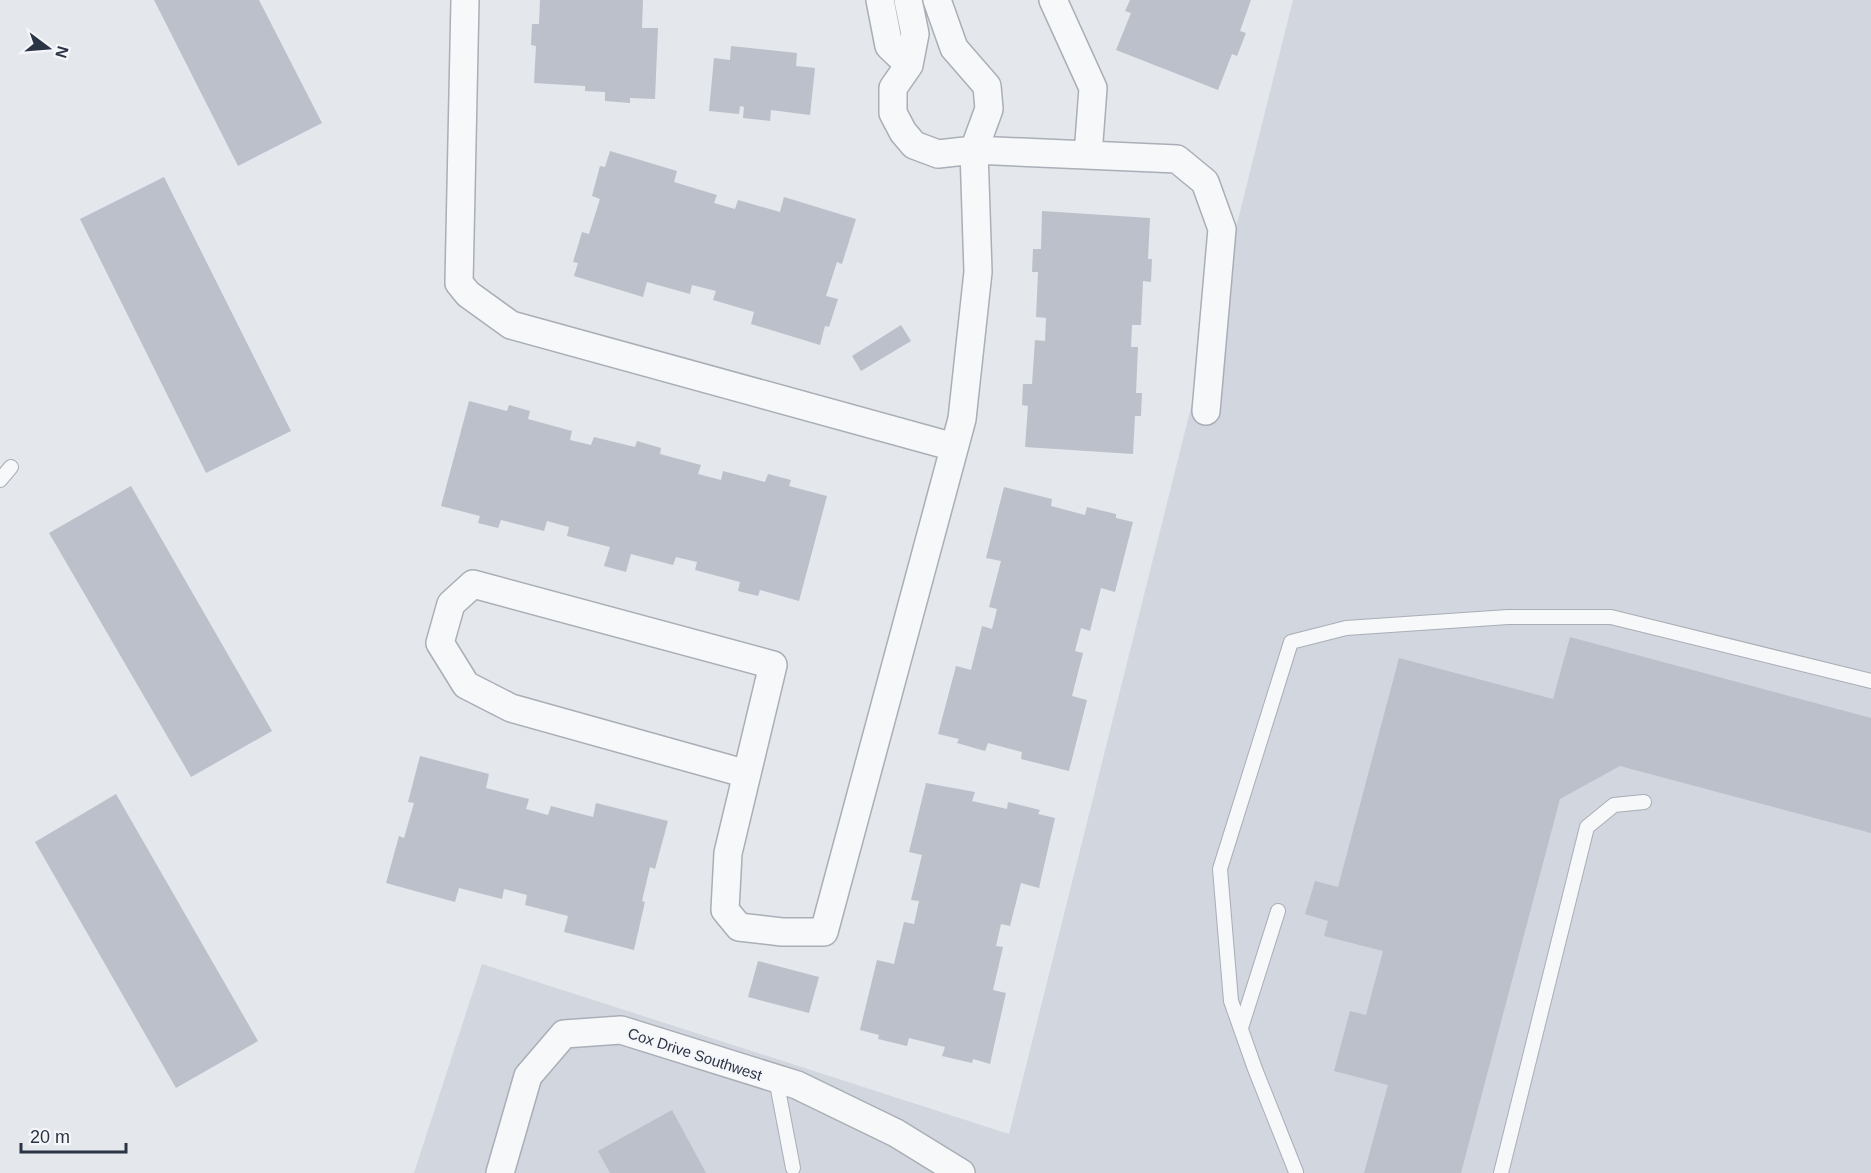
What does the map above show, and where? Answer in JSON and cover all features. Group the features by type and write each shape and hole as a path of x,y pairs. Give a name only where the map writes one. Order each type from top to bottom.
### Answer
{"street":[{"path":"465,0 459,283 468,294 511,325 954,447"},
{"path":"880,0 889,46 909,65"},
{"path":"908,0 915,34 909,65 893,88 893,113 903,132 914,145 938,154 974,150 1178,159 1205,182 1222,229 1206,411"},
{"path":"747,774 511,708 466,685 440,643 452,604 473,584 772,665 747,774 728,853 725,910 739,927 782,932 824,932 962,419 978,272 974,150 989,109 987,86 954,48 945,28 938,0"},
{"path":"1055,1 1093,88 1088,155"},
{"path":"915,34 945,28"},
{"name":"Cox Drive Southwest","path":"502,1172 528,1076 564,1034 621,1030 797,1085 896,1133 961,1173"}],"lane":[{"path":"0,480 11,467"},
{"path":"1296,1172 1231,1001 1220,869 1291,642 1346,628 1508,617 1611,617 1871,681"},
{"path":"1501,1173 1587,827 1614,805 1644,802"},
{"path":"1241,1028 1278,911"},
{"path":"776,1079 793,1168"}],"shaded area":[{"path":"1293,0 1871,0 1871,1173 414,1173 482,964 1009,1134"}],"building":[{"path":"154,0 259,0 322,123 238,166"},
{"path":"540,0 643,0 642,28 658,28 655,99 630,98 630,103 605,101 605,92 585,91 585,86 534,83 536,46 531,45 532,24 539,24"},
{"path":"1130,0 1251,0 1240,31 1246,33 1237,56 1232,54 1218,90 1116,50 1131,13 1125,11"},
{"path":"731,46 797,53 796,66 815,68 810,115 771,110 770,121 743,118 744,107 740,106 739,114 709,111 714,58 730,60"},
{"path":"610,151 677,171 674,182 717,195 714,203 735,209 738,200 780,212 784,197 856,219 842,264 837,262 826,296 838,299 829,327 825,326 820,345 751,324 754,312 713,300 716,291 692,285 690,294 647,282 643,297 574,276 578,263 573,262 582,232 589,234 600,199 592,196 600,166 605,167"},
{"path":"164,177 291,431 206,473 80,219"},
{"path":"1042,211 1150,218 1148,259 1152,259 1151,282 1143,281 1141,325 1132,325 1131,347 1138,347 1136,393 1142,393 1141,416 1135,416 1133,454 1025,447 1028,406 1022,405 1023,384 1032,384 1035,340 1045,341 1046,318 1036,317 1038,272 1032,272 1033,249 1041,249"},
{"path":"901,325 911,341 861,371 852,356"},
{"path":"469,401 507,411 509,405 530,411 528,419 572,431 570,440 591,445 594,437 635,447 637,441 661,448 660,454 701,465 698,474 721,480 723,471 765,482 768,474 791,480 789,486 827,496 799,601 760,590 758,596 738,591 740,582 695,570 697,562 676,557 673,565 631,554 626,572 604,566 610,547 567,536 569,527 547,521 544,531 501,520 498,528 478,523 480,516 441,506"},
{"path":"131,486 272,731 191,777 49,533"},
{"path":"1004,487 1052,499 1051,506 1085,515 1087,507 1116,514 1116,518 1133,522 1115,592 1101,588 1090,631 1081,628 1075,651 1083,653 1072,696 1087,700 1069,771 1021,759 1022,752 988,743 985,751 957,743 959,739 938,734 956,666 971,670 982,626 992,629 997,609 989,607 1001,561 986,558"},
{"path":"1570,637 1871,718 1871,833 1620,766 1560,799 1461,1173 1364,1173 1388,1085 1334,1071 1350,1011 1366,1015 1383,951 1324,936 1328,921 1305,914 1315,881 1338,887 1399,658 1553,699"},
{"path":"420,756 489,774 486,788 529,799 526,809 548,815 551,806 593,817 596,803 668,821 655,869 650,867 634,950 564,932 568,916 525,905 527,895 504,889 502,899 459,888 455,902 386,883 399,836 404,838 414,803 408,802"},
{"path":"926,783 975,792 972,801 1007,809 1008,802 1040,810 1038,814 1055,818 1039,888 1021,883 1010,926 1001,924 996,946 1003,947 993,990 1006,993 990,1064 973,1059 972,1063 942,1056 945,1047 909,1038 907,1046 878,1039 879,1035 860,1030 877,960 894,964 904,922 914,924 919,901 911,900 922,855 909,852"},
{"path":"116,794 258,1041 176,1088 35,842"},
{"path":"758,961 819,977 809,1013 748,997"},
{"path":"672,1110 706,1173 610,1173 598,1151"}]}
